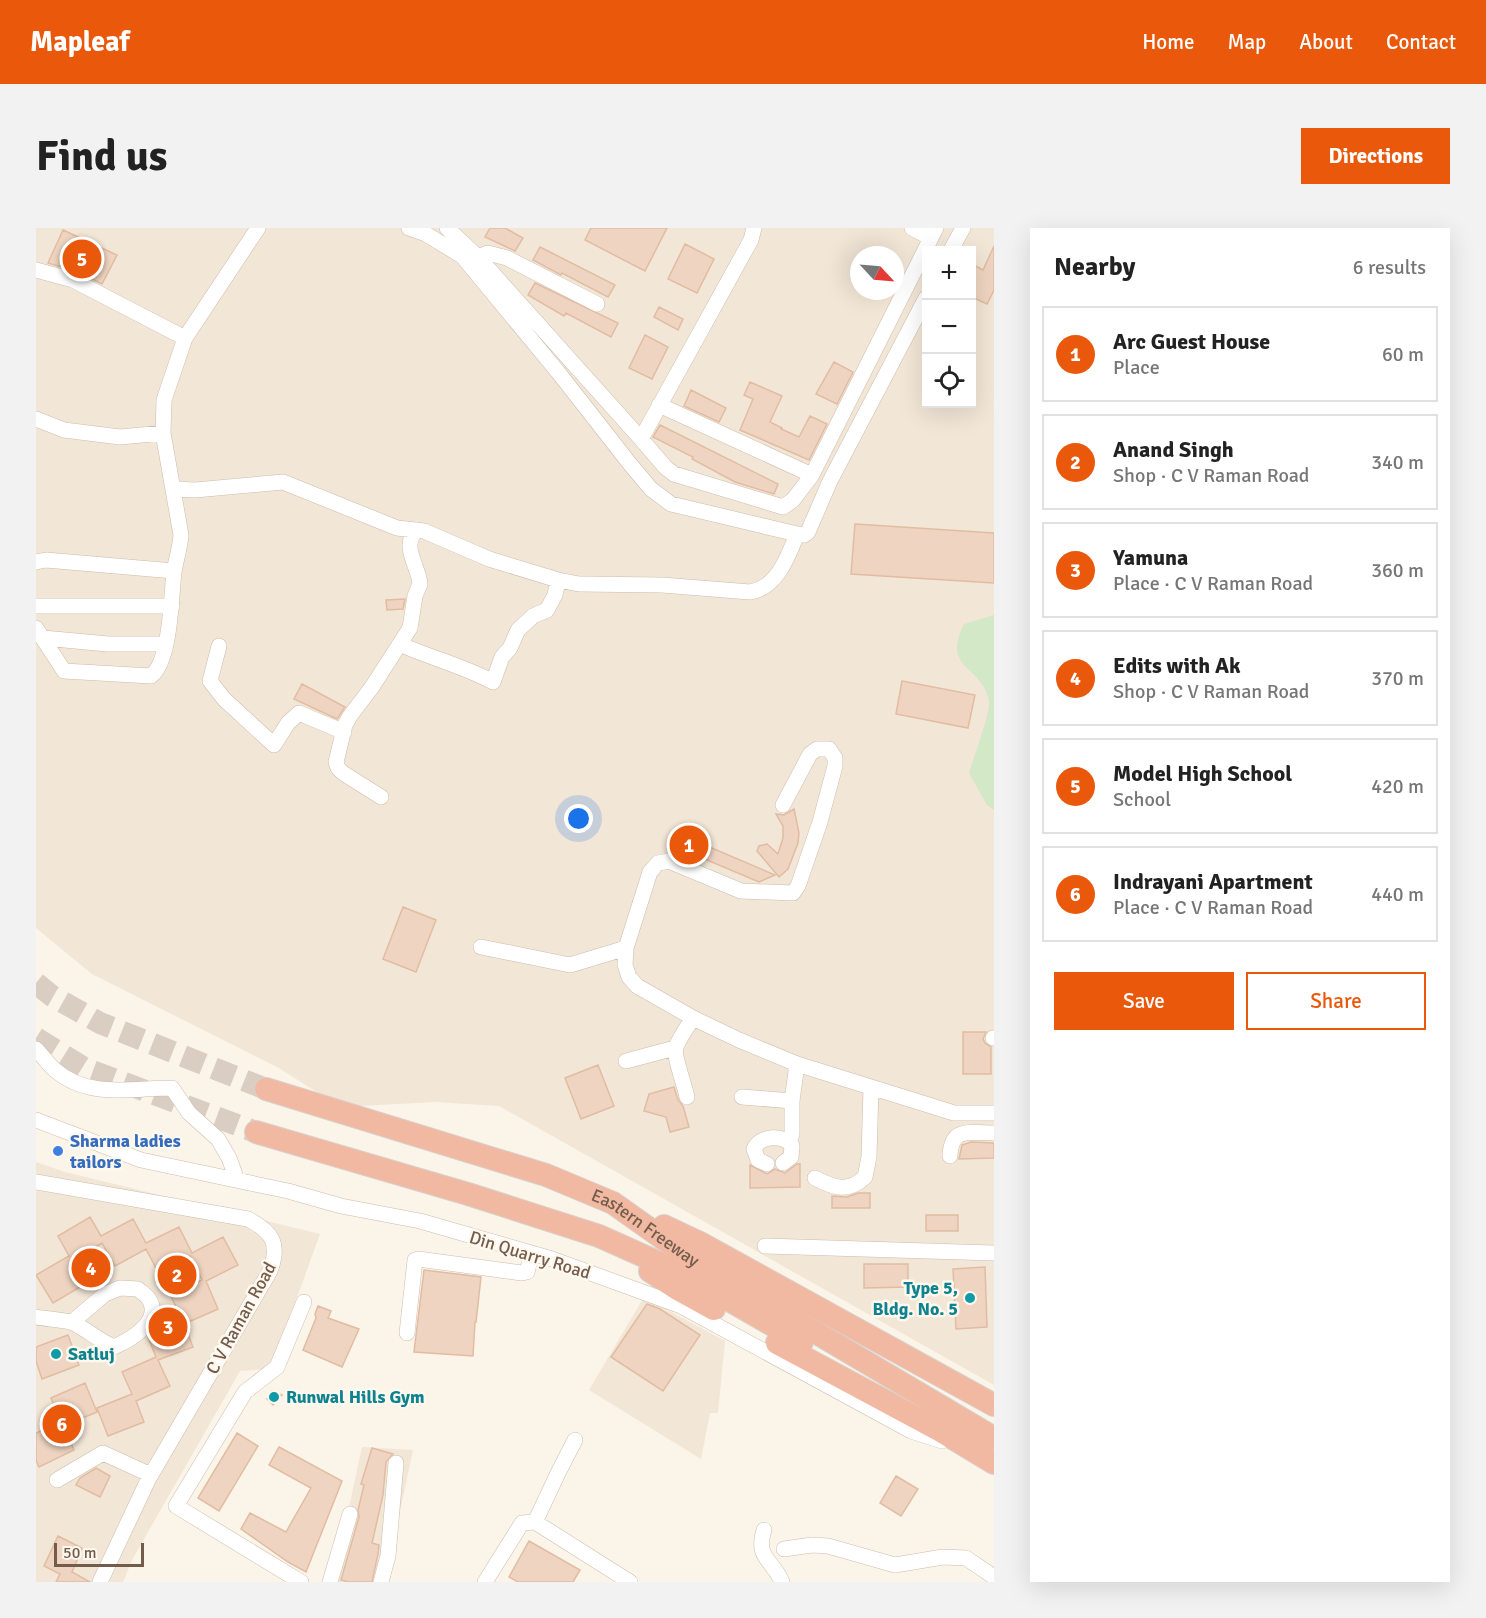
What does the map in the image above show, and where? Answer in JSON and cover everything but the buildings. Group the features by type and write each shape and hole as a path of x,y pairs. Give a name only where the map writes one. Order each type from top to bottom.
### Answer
{"highway":[{"name":"Eastern Freeway","path":"266,1089 546,1175 613,1203 688,1267 994,1451"},
{"name":"Eastern Freeway","path":"256,1132 468,1194 688,1267 994,1438"},
{"path":"613,1203 700,1243 994,1405"},
{"path":"599,1236 676,1288 941,1431 994,1463"}],"street":[{"path":"40,633 60,668 67,672 151,676 162,662 181,536 163,434 164,400 185,338 258,228"},
{"path":"409,228 426,234 462,256 630,464 662,499 671,504 804,535 808,532 830,481 926,300"},
{"path":"447,228 478,257 666,468 674,474 783,507 793,500 812,475 934,233 912,228"},
{"path":"641,439 751,240 754,228"},
{"path":"953,246 963,228"},
{"path":"478,257 496,253 597,304"},
{"path":"36,270 73,280 185,338"},
{"path":"659,405 812,475"},
{"path":"36,419 64,430 120,437 163,434"},
{"path":"174,489 195,490 283,482 397,528 424,531 489,560 579,584 662,585 750,592 761,590 783,565 797,534"},
{"path":"381,797 338,768 336,762 350,716 372,687 412,622 415,596 420,584 411,559 410,544 417,530"},
{"path":"36,562 46,560 174,571"},
{"path":"400,644 493,682 502,657 510,648 518,630 534,616 547,610 555,595 558,580"},
{"path":"36,606 172,606"},
{"path":"40,633 108,644 165,644"},
{"path":"219,646 210,681 224,699 274,746 288,723 299,713 344,732"},
{"path":"783,805 810,754 817,748 829,749 835,758 836,766 798,886 793,893 741,891 669,861 658,863 650,872 626,948 625,965 629,976 637,986 693,1018 797,1064 954,1113 994,1113"},
{"path":"481,947 570,965 626,948"},
{"path":"687,1097 675,1048 693,1018"},
{"path":"36,1048 54,1069 79,1085 109,1090 172,1088 189,1113 218,1139 229,1158 237,1180"},
{"path":"626,1061 675,1048"},
{"path":"789,1142 792,1134 792,1101 797,1064"},
{"path":"815,1178 841,1189 852,1186 865,1177 869,1157 871,1088"},
{"path":"742,1097 792,1101"},
{"name":"Din Quarry Road","path":"36,1120 141,1160 288,1191 341,1206 420,1221 532,1253 681,1306 912,1431 935,1437 994,1470"},
{"path":"950,1156 951,1145 958,1134 994,1134"},
{"path":"767,1164 758,1160 755,1155 756,1145 760,1140 767,1138 784,1139 792,1146 791,1157 783,1163"},
{"name":"C V Raman Road","path":"36,1182 248,1219 262,1226 272,1239 276,1255 270,1271 151,1475 100,1582"},
{"path":"765,1246 994,1253"},
{"path":"407,1333 414,1260 522,1273 527,1272 532,1253"},
{"path":"36,1317 72,1322 100,1342 114,1347 133,1338 143,1330 152,1314 150,1300 138,1289 120,1288 105,1294 72,1322"},
{"path":"301,1582 176,1506 245,1392 277,1367 304,1302"},
{"path":"536,1522 575,1440"},
{"path":"57,1480 103,1453 151,1475"},
{"path":"381,1582 388,1556 396,1463"},
{"path":"334,1581 350,1514"},
{"path":"485,1582 522,1523 536,1522 630,1582"},
{"path":"764,1530 760,1541 762,1552 782,1582"},
{"path":"784,1549 812,1545 828,1546 895,1565 943,1557 966,1558 994,1576"}],"shaded area":[{"path":"36,228 994,228 994,1385 499,1106 435,1102 340,1107 279,1068 92,974 36,928"},
{"path":"36,1162 65,1172 320,1234 271,1369 240,1371 132,1560 123,1582 36,1582"},
{"path":"644,1297 725,1341 718,1413 710,1413 701,1459 589,1390"},
{"path":"362,1447 413,1450 385,1582 333,1582"}],"green space":[{"path":"994,615 994,810 987,805 969,773 985,725 989,701 985,689 965,666 957,651 958,639 964,624"}],"tunnel":[{"path":"36,983 52,996 100,1023 266,1089"},
{"path":"36,1038 84,1068 256,1132"}],"place":[{"name":"Model High School","path":"82,259"},
{"name":"Arc Guest House","path":"689,845"},
{"name":"Sharma ladies tailors","path":"58,1151"},
{"name":"Edits with Ak","path":"91,1268"},
{"name":"Anand Singh","path":"177,1275"},
{"name":"Type 5, Bldg. No. 5","path":"970,1298"},
{"name":"Yamuna","path":"168,1327"},
{"name":"Satluj","path":"56,1354"},
{"name":"Runwal Hills Gym","path":"274,1397"},
{"name":"Indrayani Apartment","path":"62,1424"}]}
